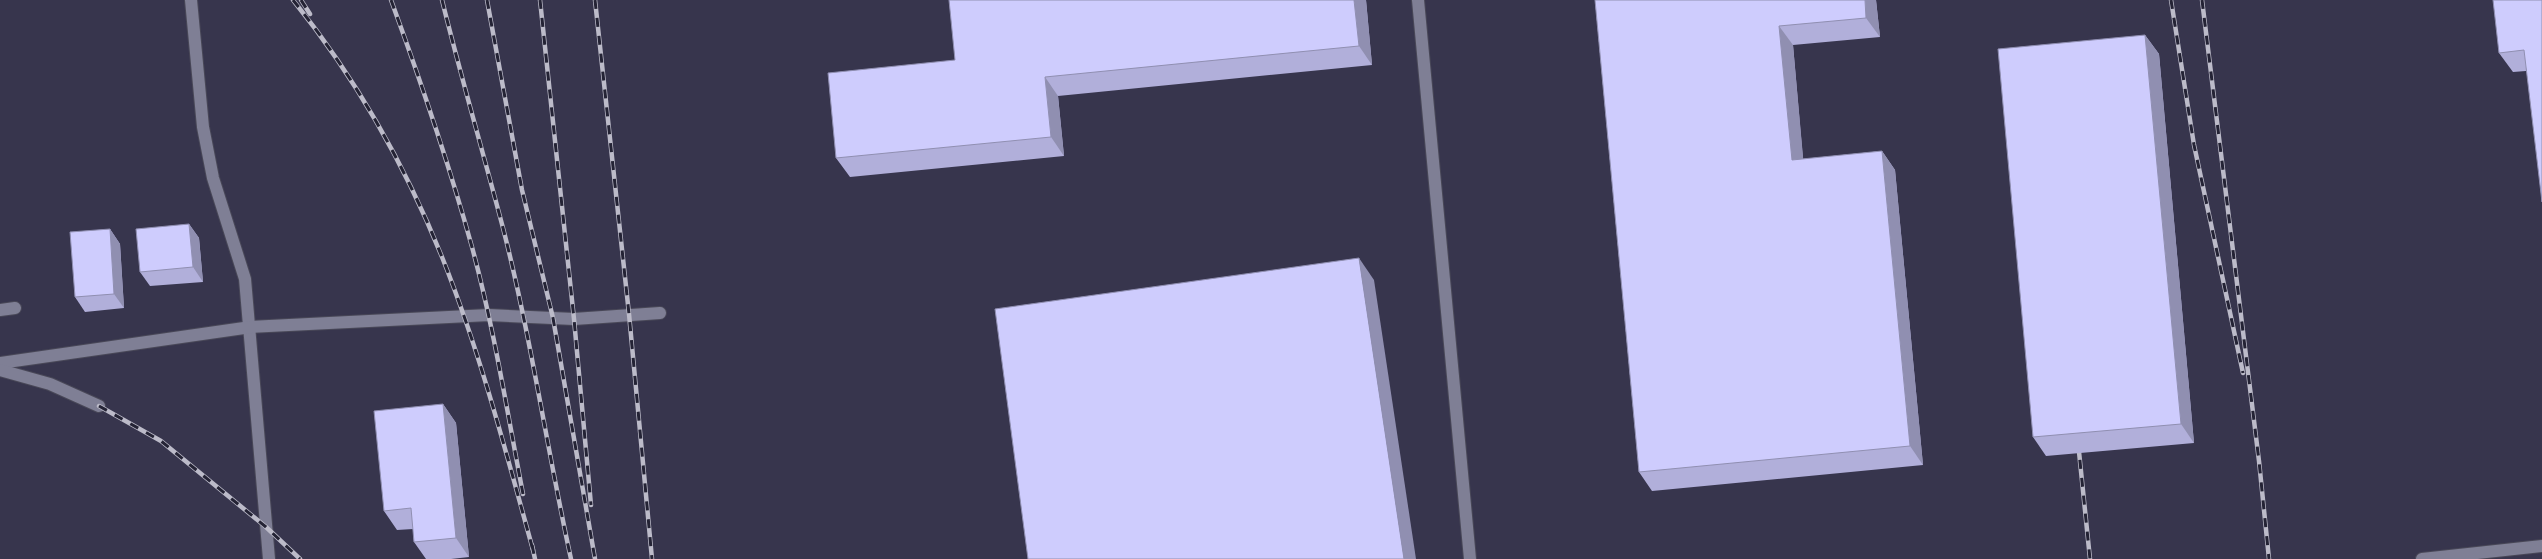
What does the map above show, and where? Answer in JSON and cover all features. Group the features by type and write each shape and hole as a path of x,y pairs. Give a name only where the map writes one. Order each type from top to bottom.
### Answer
{"street":[{"path":"191,0 203,127 214,178 245,279 251,327 269,559"},
{"path":"1418,0 1470,559"},
{"path":"0,310 15,308"},
{"path":"0,363 251,327 489,315 574,319 660,313"},
{"path":"0,370 50,384 99,406"},
{"path":"2422,559 2542,546"}],"shaded area":[{"path":"0,0 2542,0 2542,559 0,559"}],"building":[{"path":"949,0 1354,0 1359,46 1045,77 1051,137 836,158 828,73 955,60"},
{"path":"1595,0 1865,0 1866,18 1779,26 1792,160 1882,151 1910,446 1639,472"},
{"path":"2493,0 2542,0 2542,202 2524,50 2499,53"},
{"path":"2145,35 2181,424 2033,437 1998,49"},
{"path":"189,224 193,267 140,272 136,229"},
{"path":"110,229 114,294 75,297 70,232"},
{"path":"1359,258 1404,559 1028,559 995,309"},
{"path":"443,404 456,538 414,542 411,508 384,511 374,411"}],"railway":[{"path":"293,0 316,29 358,91 395,156 428,223 456,293 480,366 533,550"},
{"path":"301,0 310,14"},
{"path":"391,0 434,123 472,247 494,339 523,494"},
{"path":"442,0 513,269 571,559"},
{"path":"487,0 522,190 553,318 595,559"},
{"path":"540,0 574,319 591,505"},
{"path":"595,0 629,314 652,559"},
{"path":"2171,0 2194,145 2243,373"},
{"path":"2202,0 2259,461 2269,559"},
{"path":"99,406 161,441 266,527 300,559"},
{"path":"2078,442 2090,559"},
{"path":"532,545 535,559"}]}
